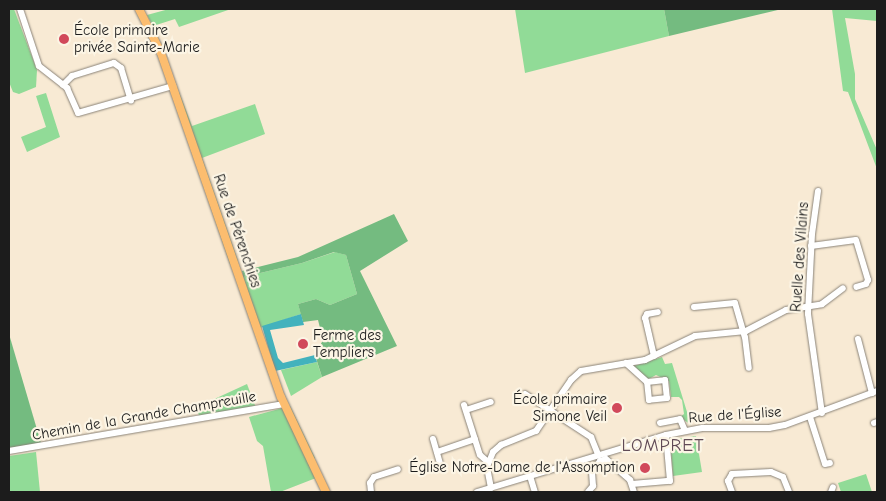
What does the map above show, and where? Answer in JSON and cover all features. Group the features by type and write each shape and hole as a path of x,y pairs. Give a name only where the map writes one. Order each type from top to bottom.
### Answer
{"main road":[{"name":"Rue de Pérenchies","path":"139,9 157,42 284,404 326,491"}],"street":[{"path":"20,9 38,66 64,85 74,109 81,114 173,86"},
{"path":"64,85 72,76 114,63 121,68 131,100"},
{"name":"Ruelle des Vilains","path":"818,191 811,246 808,307 817,393 822,413"},
{"path":"811,246 857,241 868,281 856,287"},
{"path":"491,488 488,462 498,447 533,432 569,381 581,371 654,356 695,336 743,332 783,311 824,303 843,288"},
{"path":"694,307 733,302 743,332 749,368"},
{"path":"654,356 645,318 647,314 658,312"},
{"path":"858,339 874,392"},
{"path":"626,363 647,382"},
{"name":"Rue de l'Église","path":"477,492 666,435 714,427 772,428 822,413 874,392"},
{"path":"525,394 593,438 600,456 611,461 632,484 634,492"},
{"path":"488,462 480,457 465,408 490,403 491,412"},
{"name":"Chemin de la Grande Champreuille","path":"9,451 284,404"},
{"path":"810,417 825,464 830,462"},
{"path":"660,423 680,418 686,431"},
{"path":"632,484 667,483 671,478 666,435"},
{"path":"433,439 440,463"},
{"path":"437,452 474,439"},
{"path":"588,492 593,486 591,473 600,456"},
{"path":"371,492 370,483 374,477 398,469"},
{"path":"732,492 728,482 732,474 772,472 783,477 789,492"},
{"path":"530,476 535,492"}],"green space":[{"path":"9,9 14,9 37,70 36,87 19,94 13,92 9,82"},
{"path":"169,9 231,9 179,27 175,19 153,26 147,15"},
{"path":"515,9 664,9 669,36 525,73"},
{"path":"664,9 782,9 669,36"},
{"path":"832,9 877,9 877,21 845,18 855,74 855,99 877,150 877,169 848,92 843,91"},
{"path":"179,92 192,126 255,104 265,134 202,158 238,261 230,264 172,94"},
{"path":"46,93 60,137 27,152 21,137 46,127 36,96"},
{"path":"394,214 408,241 360,271 397,346 322,377 315,355 323,340 318,320 303,322 298,304 316,299 330,305 357,294 346,255 334,252 302,263 243,277 242,271 298,257"},
{"path":"335,252 346,255 357,294 330,305 316,299 298,304 301,314 260,328 243,277 302,263"},
{"path":"9,334 41,443 9,448"},
{"path":"662,357 665,364 672,363 691,425 680,417 684,414 682,400 679,397 671,397 669,381 656,375 647,380 634,366"},
{"path":"317,362 322,377 291,396 281,370"},
{"path":"247,384 256,408 199,416 197,407"},
{"path":"290,406 315,458 308,462 316,478 280,492 271,492 263,446 257,441 249,417"},
{"path":"696,436 702,472 673,476 670,440"},
{"path":"36,452 40,492 9,492 9,456"},
{"path":"866,474 872,492 841,492 838,483"}],"water":[{"path":"301,314 304,325 270,330 278,358 283,363 315,355 317,362 275,371 262,326"}],"place":[{"name":"École primaire privée Sainte-Marie","path":"64,39"},
{"name":"Ferme des Templiers","path":"303,344"},
{"name":"École primaire Simone Veil","path":"617,408"},
{"name":"Église Notre-Dame de l'Assomption","path":"645,468"}],"district":[{"name":"LOMPRET","path":"663,446"}]}
